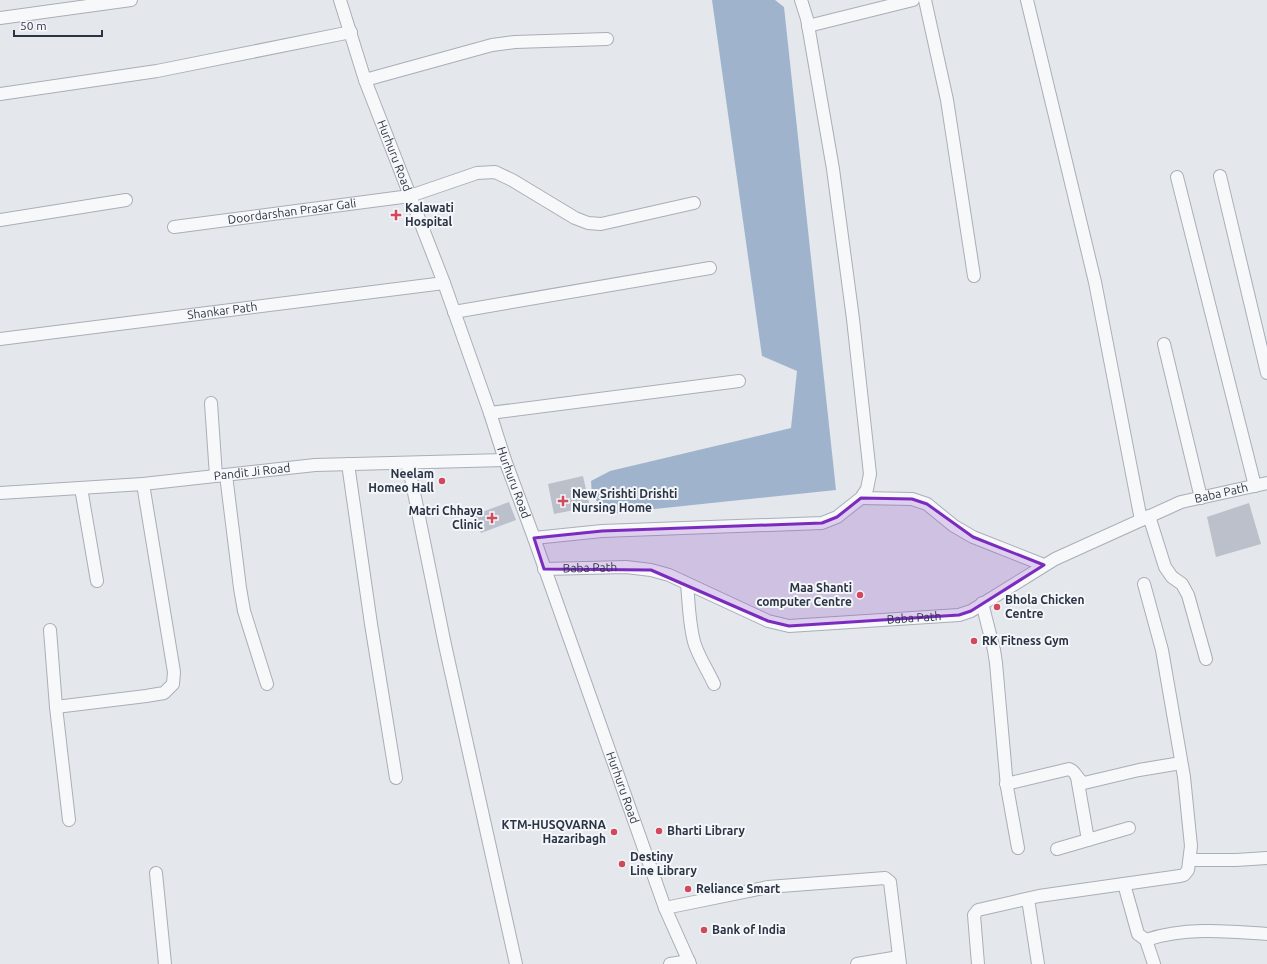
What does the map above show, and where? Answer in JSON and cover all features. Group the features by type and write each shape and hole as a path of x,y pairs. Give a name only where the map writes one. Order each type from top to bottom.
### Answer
{"street":[{"path":"0,18 131,0"},
{"name":"Hurhuru Road","path":"340,0 366,80 444,283 505,460 665,908 690,963"},
{"path":"534,538 602,531 822,523 836,517 861,498 867,488 870,474 853,319 833,169 808,26 802,0"},
{"path":"808,26 913,0"},
{"path":"925,0 947,100 974,276"},
{"path":"1028,0 1095,282 1145,518 1165,567 1172,577 1182,584 1188,595 1206,659"},
{"path":"0,94 157,72 351,32"},
{"path":"366,80 492,45 515,42 606,39"},
{"name":"Doordarshan Prasar Gali","path":"174,226 410,196 477,173 495,172 512,180 588,224 601,224 694,203"},
{"path":"1220,176 1267,373"},
{"path":"1178,178 1255,486"},
{"path":"0,220 126,200"},
{"path":"454,312 710,268"},
{"name":"Shankar Path","path":"0,339 444,283"},
{"path":"1164,344 1201,498"},
{"path":"490,413 739,381"},
{"path":"211,404 221,476 244,611 267,684"},
{"name":"Pandit Ji Road","path":"0,493 143,484 315,465 505,460"},
{"path":"408,463 445,645 516,964"},
{"path":"348,464 371,624 396,778"},
{"name":"Baba Path","path":"544,569 626,567 651,570 669,575 768,622 789,626 959,615 971,611 1055,559 1181,502 1267,483"},
{"path":"56,707 164,693 173,684 174,672 143,484"},
{"path":"81,488 98,582"},
{"path":"861,498 912,499 927,504 954,526 972,537 1044,565"},
{"path":"687,584 695,645 714,684"},
{"path":"978,964 975,912 978,910 1028,898 1184,875 1188,870 1191,846 1181,763 1162,650 1144,584"},
{"path":"982,603 994,650 1006,784 1018,848"},
{"path":"50,630 56,707 68,820"},
{"path":"1006,784 1069,769 1074,772 1081,782 1087,782 1139,770 1181,763"},
{"path":"1077,777 1088,840"},
{"path":"1057,849 1129,828"},
{"path":"1190,860 1267,858"},
{"path":"156,873 165,964"},
{"path":"665,908 768,887 885,878 890,882 899,960 857,964"},
{"path":"1124,884 1138,934 1146,940 1154,964"},
{"path":"1028,898 1038,964"},
{"path":"1146,940 1161,935 1216,931 1267,934"},
{"path":"670,964 690,963"}],"highlighted area":[{"path":"861,498 912,499 927,504 973,537 1044,565 971,611 959,615 789,626 768,621 651,570 544,569 534,538 602,531 822,523 837,517"}],"water":[{"path":"712,0 775,0 784,7 836,490 607,514 592,495 591,481 610,471 791,428 797,371 762,356"}],"building":[{"path":"583,476 590,507 554,514 548,484"},
{"path":"509,502 516,520 481,533 474,515"},
{"path":"1249,503 1261,544 1216,557 1207,517"}],"place":[{"name":"Kalawati Hospital","path":"396,215"},
{"name":"Neelam Homeo Hall","path":"442,481"},
{"name":"New Srishti Drishti Nursing Home","path":"563,501"},
{"name":"Matri Chhaya Clinic","path":"492,518"},
{"name":"Maa Shanti computer Centre","path":"860,595"},
{"name":"Bhola Chicken Centre","path":"997,607"},
{"name":"RK Fitness Gym","path":"974,641"},
{"name":"Bharti Library","path":"659,831"},
{"name":"KTM-HUSQVARNA Hazaribagh","path":"614,832"},
{"name":"Destiny Line Library","path":"622,864"},
{"name":"Reliance Smart","path":"688,889"},
{"name":"Bank of India","path":"704,930"}]}
